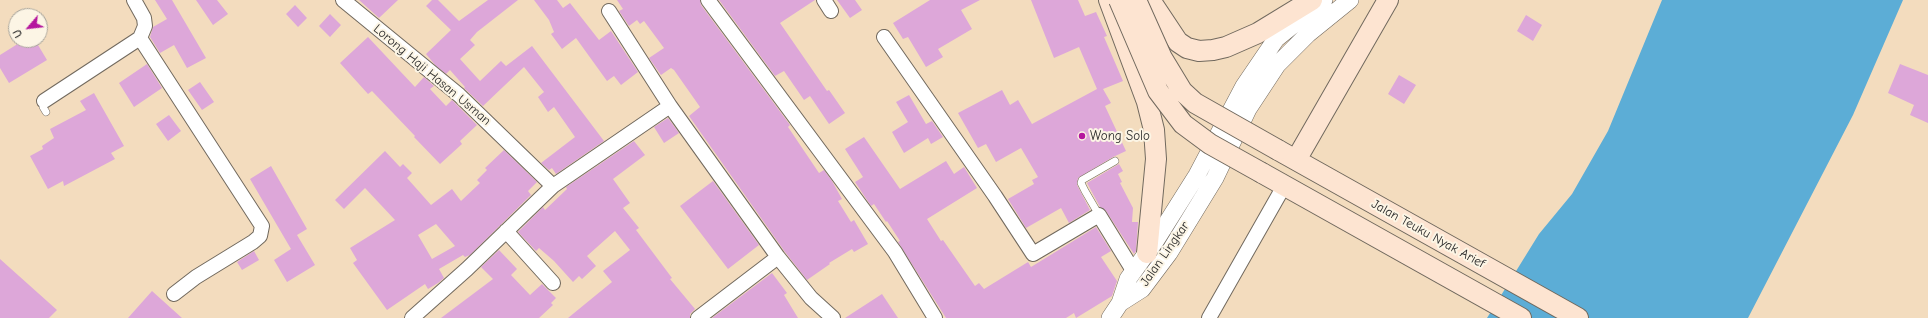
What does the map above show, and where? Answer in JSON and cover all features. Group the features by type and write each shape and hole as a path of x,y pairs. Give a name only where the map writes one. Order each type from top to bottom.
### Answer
{"main road":[{"path":"1109,0 1147,102 1154,130 1156,159 1147,253"},
{"path":"1119,0 1158,91 1179,119 1210,144 1521,318"},
{"name":"Jalan Teuku Nyak Arief","path":"1136,0 1162,58 1182,91 1196,103 1578,318"},
{"path":"1150,0 1178,42 1187,48 1199,51 1226,47 1258,32 1312,0"},
{"path":"1296,160 1388,0"}],"street":[{"path":"44,107 140,38 145,26 144,18 134,0"},
{"name":"Lorong Haji Hasan Usman","path":"343,0 459,95 553,186"},
{"path":"708,0 895,252 935,318"},
{"name":"Jalan Lingkar","path":"1120,303 1128,279 1147,253 1197,175 1244,86 1276,39 1324,0"},
{"name":"Jalan Lingkar","path":"1120,303 1142,289 1169,253 1215,178 1248,109 1278,65 1308,34 1350,0"},
{"path":"609,11 670,106 778,257 811,298 833,318"},
{"path":"884,37 996,196 1033,254 1099,215 1134,272"},
{"path":"140,38 262,226 260,236 253,242 196,277 174,294"},
{"path":"412,318 467,269 553,186 670,106"},
{"path":"1209,318 1284,186"},
{"path":"506,231 553,283"},
{"path":"698,318 778,257"},
{"path":"1110,318 1120,303"}],"lane":[{"path":"1099,215 1085,191 1082,180 1115,161"}],"water":[{"path":"1662,0 1903,0 1853,115 1748,318 1487,318 1539,234 1572,194 1608,131"}],"building":[{"path":"155,0 172,0 206,58 187,68 174,45 160,53 150,37 153,27 167,19"},
{"path":"196,0 217,0 228,14 213,25"},
{"path":"359,0 398,0 379,18"},
{"path":"432,0 438,0 459,21 488,0 518,0 477,32 470,40 475,45 460,59 480,81 501,61 506,66 532,46 604,141 556,174 552,168 549,170 541,163 575,137 554,107 548,112 538,97 544,92 524,67 483,106 464,88 465,87 450,70 446,74 436,66 426,54 451,30 426,6"},
{"path":"534,0 557,0 563,8 570,3 599,40 611,31 638,72 621,85 614,76 607,81 576,38 562,49 551,34 554,32 549,20"},
{"path":"617,0 700,0 701,5 790,125 788,127 819,173 824,170 832,181 842,199 838,201 851,222 854,220 868,244 854,252 852,249 829,263 830,264 807,280 785,252 689,116 700,107 674,70 671,68 661,75 649,58 664,48 644,21 640,24 637,20 629,26 619,11 623,9"},
{"path":"719,0 815,0 780,23 827,91 829,90 845,113 829,124 810,96 804,100 784,71 775,76"},
{"path":"837,0 855,0 862,10 850,18"},
{"path":"930,0 980,0 961,10 972,29 938,49 943,57 926,67 908,37 903,39 893,23"},
{"path":"1031,0 1078,0 1085,16 1096,12 1107,36 1104,37 1123,81 1103,89 1111,103 1105,106 1126,151 1078,178 1077,185 1090,210 1069,223 1061,208 1026,228 1008,199 1034,184 1032,180 1038,177 1021,148 996,162 986,144 978,148 958,113 1002,90 1010,105 1018,100 1032,124 1097,89 1079,47 1054,58"},
{"path":"295,5 307,18 298,27 286,14"},
{"path":"330,14 341,25 330,37 319,26"},
{"path":"1526,15 1542,25 1533,41 1517,31"},
{"path":"368,37 415,87 424,77 434,86 430,89 446,106 452,100 477,125 460,141 462,144 440,164 372,91 368,94 340,63"},
{"path":"11,48 40,48 47,60 9,83 0,68 0,55"},
{"path":"147,64 162,88 134,107 119,83"},
{"path":"1900,64 1928,75 1928,123 1910,115 1914,105 1888,93"},
{"path":"1399,75 1416,85 1404,104 1388,94"},
{"path":"200,82 214,102 202,110 188,90"},
{"path":"94,93 124,146 111,153 115,159 64,186 63,181 48,189 30,156 43,149 42,146 54,138 50,129 86,110 80,101"},
{"path":"909,95 926,124 932,121 943,137 931,144 928,138 904,153 892,132 908,122 896,102"},
{"path":"169,115 181,131 168,141 156,124"},
{"path":"668,118 679,133 664,143 654,127"},
{"path":"864,137 900,189 946,161 954,174 964,167 977,188 927,219 941,241 943,240 975,286 979,283 984,289 1028,262 1031,267 1096,227 1111,251 1101,257 1117,281 1112,296 1076,318 1074,313 1066,318 946,318 898,242 900,241 887,221 886,222 874,204 871,206 855,182 863,177 845,149"},
{"path":"634,141 645,155 613,179 630,203 623,208 639,228 636,230 672,278 670,279 695,309 690,314 690,318 568,318 612,282 603,271 630,250 615,231 587,256 596,266 582,279 579,276 573,282 554,261 539,248 536,251 518,232 543,207 545,210 567,189 566,187"},
{"path":"504,150 537,182 528,191 531,195 470,255 465,257 463,255 439,269 444,278 428,289 425,284 387,310 353,263 357,260 350,248 395,220 365,188 344,209 335,200 385,151 400,167 403,164 412,173 407,178 431,205 452,189 461,201 480,183 477,180 487,170 485,168","holes":["436,224 455,246 432,259 418,235"]},
{"path":"1119,164 1123,171 1118,174 1122,182 1120,183 1133,208 1132,222 1138,222 1136,251 1134,254 1106,211 1100,207 1087,183"},
{"path":"271,166 307,229 297,235 315,265 287,282 274,260 291,249 250,179"},
{"path":"713,181 759,245 728,269 680,206"},
{"path":"499,250 517,269 511,275 530,295 542,284 556,298 551,303 553,305 539,318 441,318 493,279 481,267"},
{"path":"254,251 259,260 242,270 237,262"},
{"path":"0,259 57,310 49,318 0,318"},
{"path":"772,273 787,293 784,295 798,318 712,318"},
{"path":"152,291 182,318 128,318"},
{"path":"882,294 898,318 845,318"}],"place":[{"name":"Wong Solo","path":"1082,136"}]}
